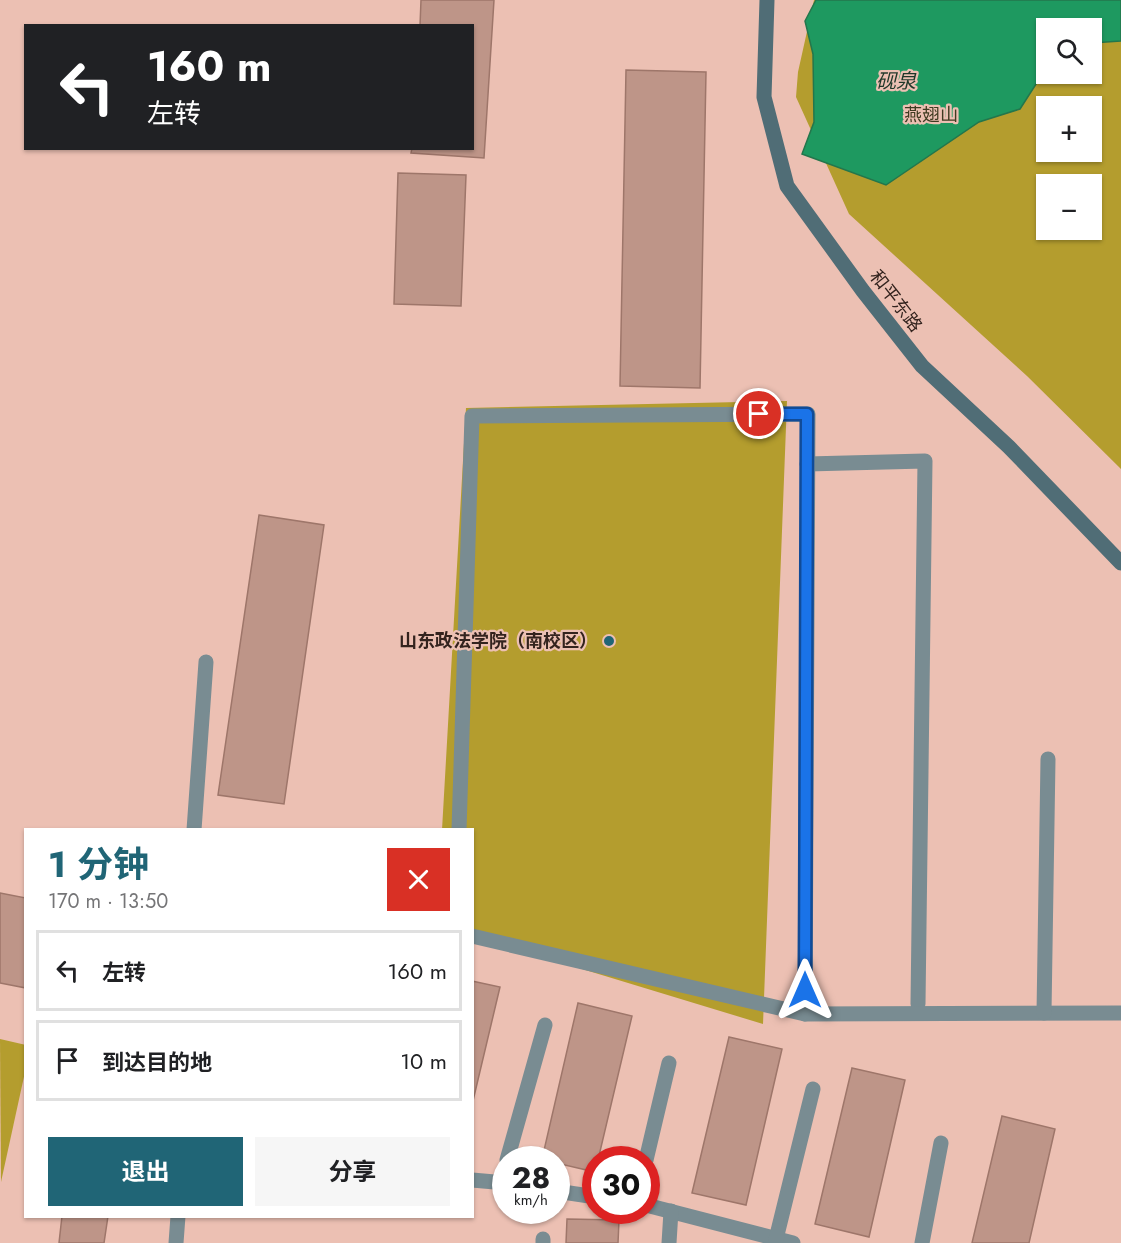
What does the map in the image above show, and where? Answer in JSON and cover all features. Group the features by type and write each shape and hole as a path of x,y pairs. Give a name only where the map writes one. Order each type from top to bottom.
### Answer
{"main road":[{"name":"和平东路","path":"767,0 764,97 787,186 863,291 922,366 1009,447 1121,563"}],"street":[{"path":"459,828 471,416 807,414 805,1014"},
{"path":"807,464 925,461 918,1004"},
{"path":"194,828 206,662"},
{"path":"1044,1013 1048,759"},
{"path":"474,936 805,1014 1121,1013"},
{"path":"511,1146 545,1025"},
{"path":"649,1146 669,1063"},
{"path":"776,1239 813,1089"},
{"path":"922,1243 941,1143"},
{"path":"474,1180 492,1182"},
{"path":"660,1208 793,1243"},
{"path":"669,1243 671,1211"},
{"path":"176,1243 177,1218"}],"green space":[{"name":"燕翅山","path":"814,0 1121,0 1121,469 1027,376 849,214 796,97 798,72"},
{"path":"787,401 763,1024 474,936 474,828 442,828 466,408"},
{"path":"0,1039 24,1045 24,1077 1,1182"}],"water":[{"name":"砚泉","path":"816,0 1121,0 1121,41 1102,42 1102,18 1036,18 1036,84 1020,109 979,122 886,185 802,154 814,122 813,54 805,21"}],"building":[{"path":"421,0 494,0 484,158 411,153 412,150 474,150 474,24 420,24"},
{"path":"626,70 706,72 700,388 620,386"},
{"path":"398,173 466,175 461,306 394,304"},
{"path":"259,515 324,525 284,804 218,795"},
{"path":"0,893 24,898 24,988 0,983"},
{"path":"474,981 500,987 474,1097"},
{"path":"578,1003 632,1016 601,1146 582,1146 582,1169 570,1166 570,1146 545,1146"},
{"path":"729,1037 782,1049 746,1205 692,1193"},
{"path":"852,1068 905,1080 869,1237 815,1224"},
{"path":"1002,1116 1055,1129 1029,1243 972,1243"},
{"path":"62,1218 108,1218 104,1243 59,1243"},
{"path":"570,1219 582,1219 582,1224 619,1224 618,1243 566,1243 567,1224 570,1224"}],"place":[{"name":"山东政法学院（南校区）","path":"609,641"}],"route":[{"path":"759,414 807,414 805,990"}]}
